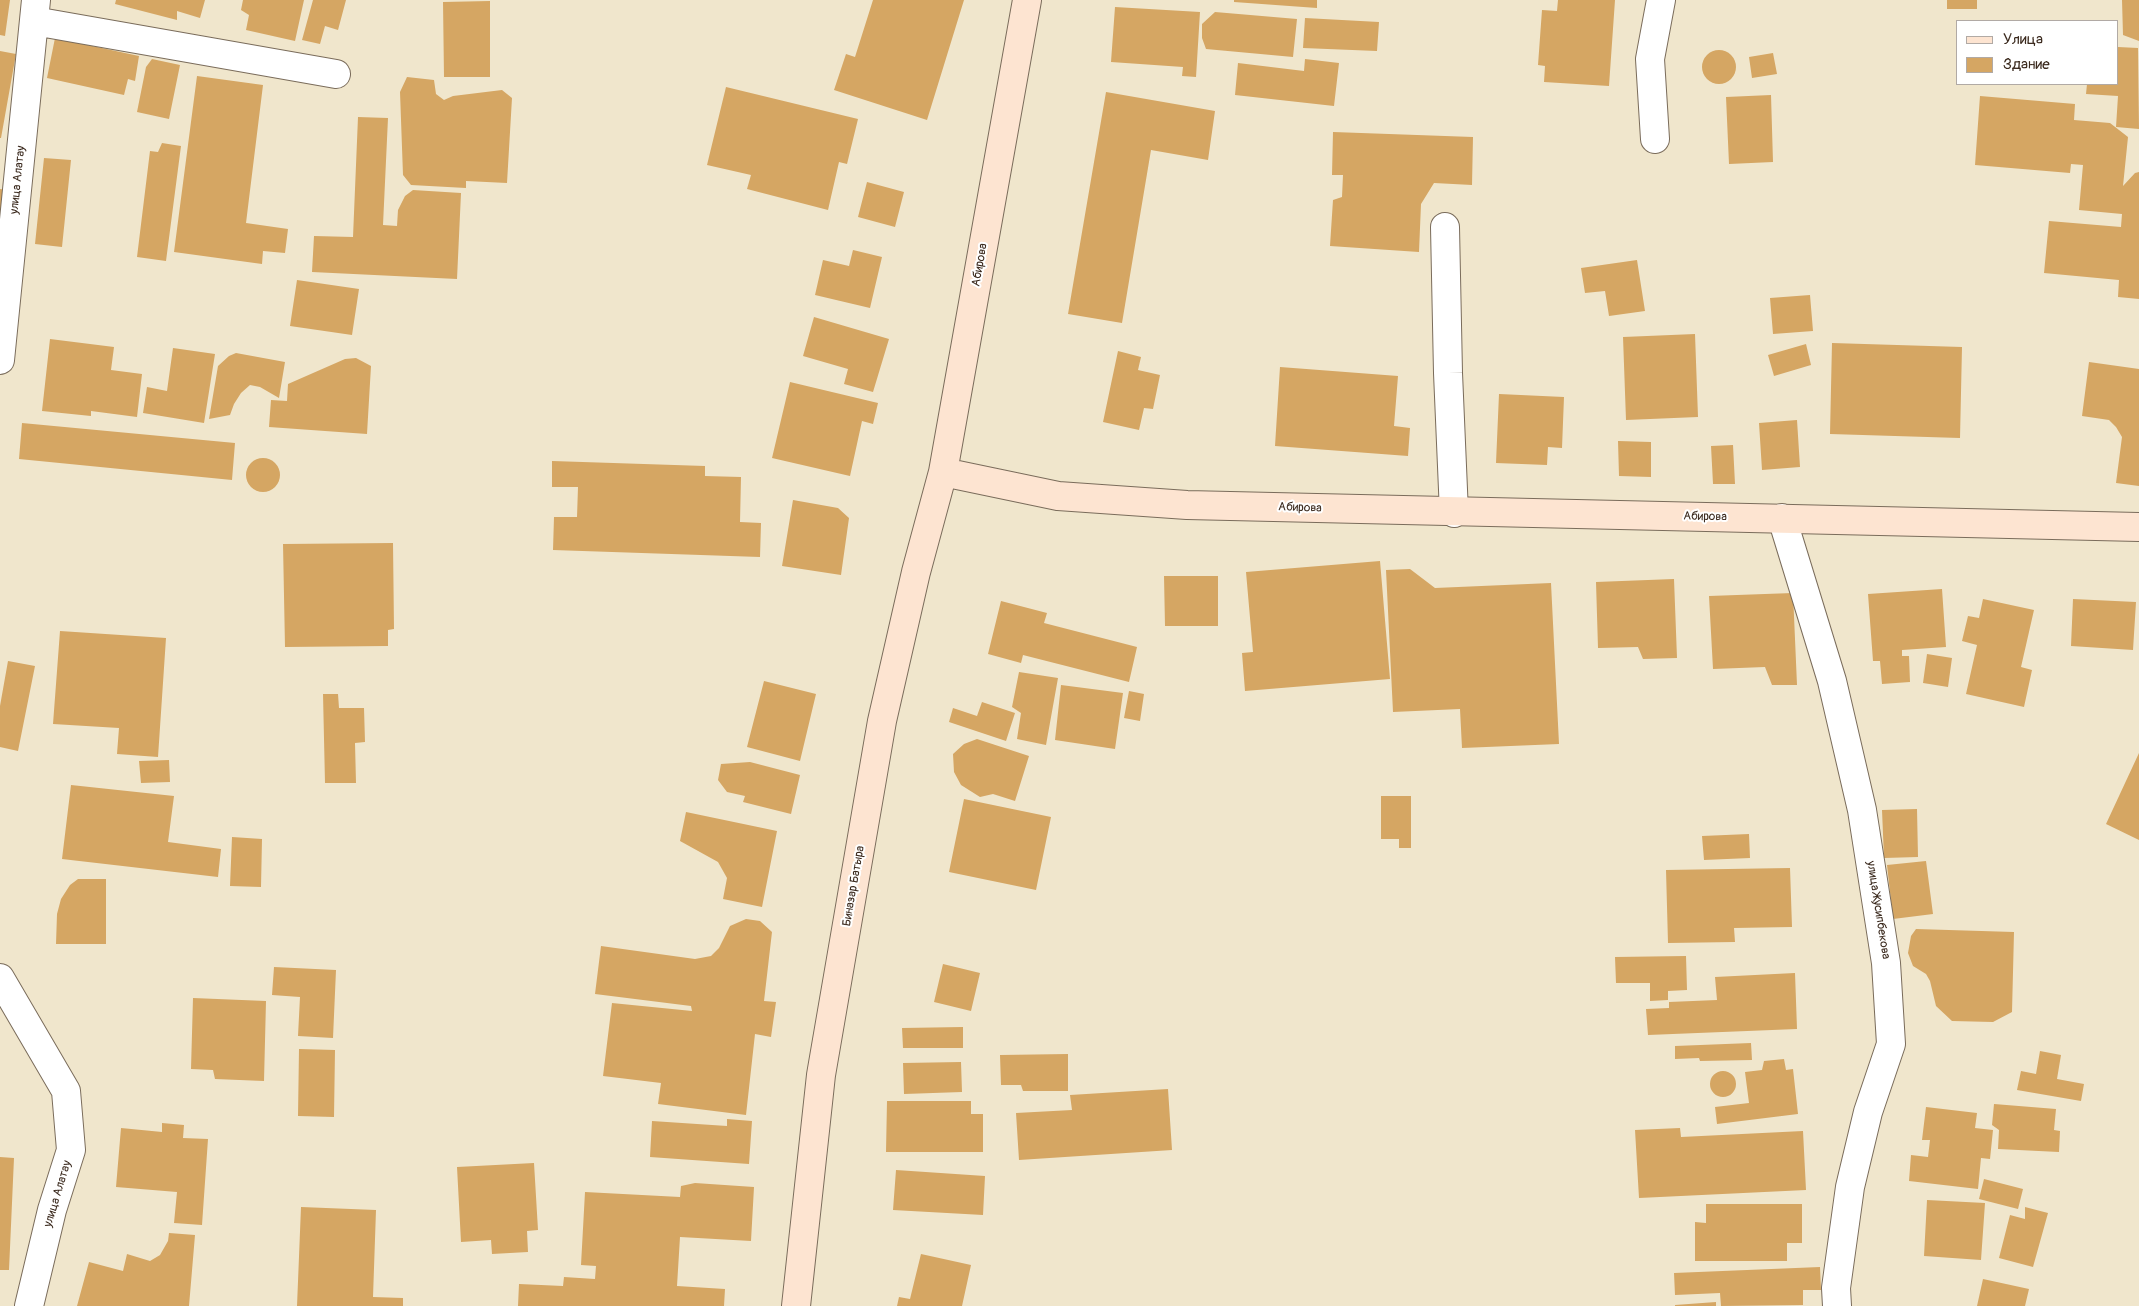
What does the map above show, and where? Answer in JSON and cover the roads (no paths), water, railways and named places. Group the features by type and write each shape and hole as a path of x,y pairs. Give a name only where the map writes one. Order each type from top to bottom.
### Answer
{"main road":[{"name":"Абирова","path":"1027,0 943,472 1058,496 1188,505 2139,527"},
{"name":"Биназар Батыра","path":"796,1306 822,1075 881,731 916,572 943,472"}],"street":[{"path":"1655,139 1651,103 1650,59 1661,0"},
{"path":"35,11 336,74"},
{"name":"улица Алатау","path":"0,360 35,11"},
{"path":"1445,227 1448,373 1454,512"},
{"name":"улица Жусипбекова","path":"1782,518 1832,681 1858,792 1886,963 1891,1044 1868,1112 1850,1187 1836,1288 1837,1306"},
{"name":"улица Алатау","path":"0,978 66,1091 71,1150 52,1210 29,1306"}]}
